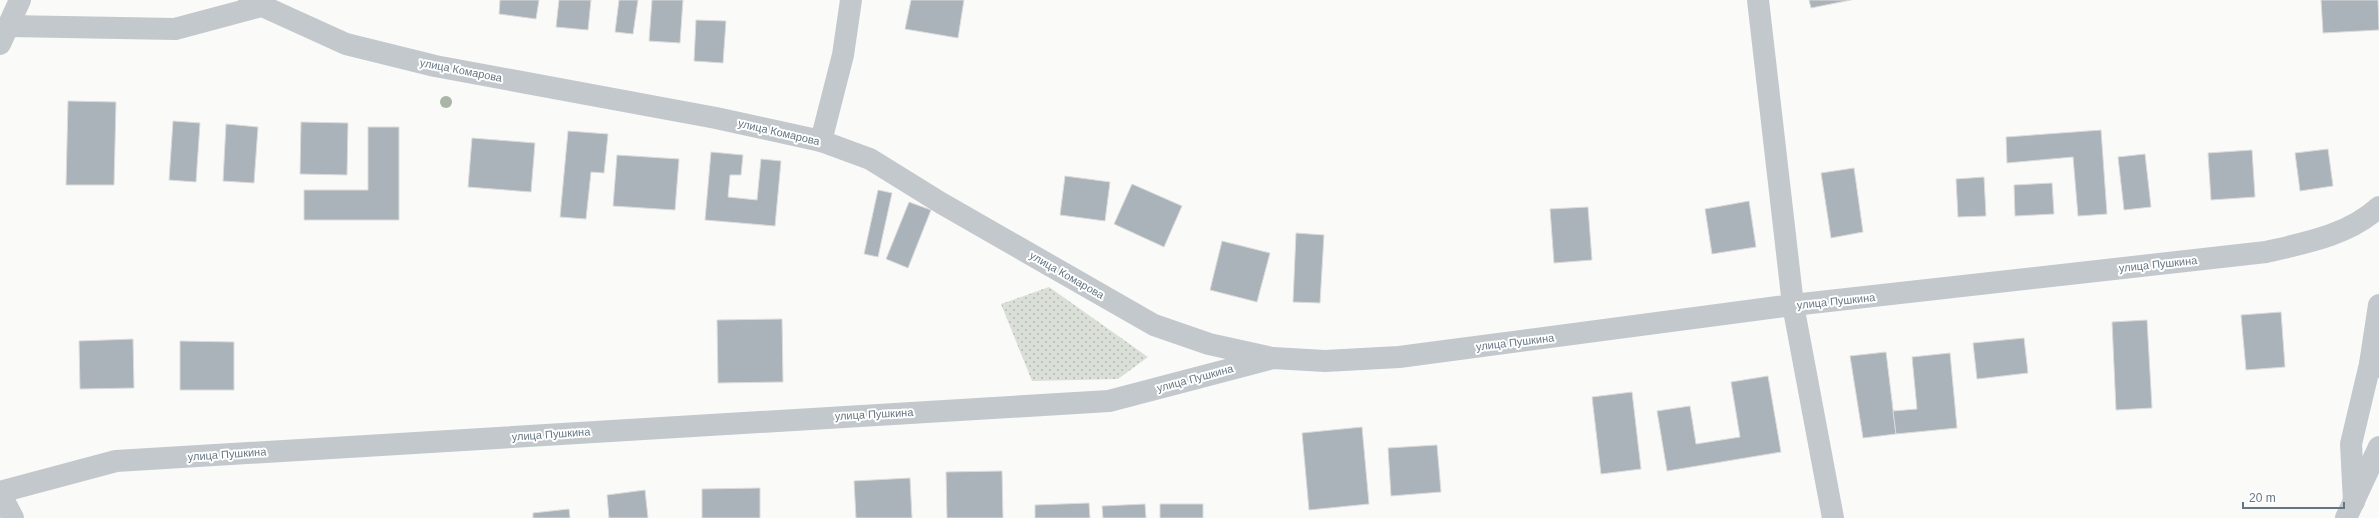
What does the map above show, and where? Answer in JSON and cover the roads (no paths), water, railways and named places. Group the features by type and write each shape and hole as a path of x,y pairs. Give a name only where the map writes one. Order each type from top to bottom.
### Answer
{"street":[{"path":"20,0 4,35 175,29 255,3"},
{"path":"821,141 843,55 851,0"},
{"path":"1758,0 1793,306 1833,518"},
{"name":"улица Комарова","path":"255,3 346,44 435,66 716,118 821,141 870,159 948,207 1154,325 1209,344 1273,358"},
{"name":"улица Пушкина","path":"0,492 116,461 1109,400 1273,358 1325,361 1399,357 1793,306 2266,252 2317,241 2370,216 2379,207"},
{"path":"2350,510 2351,444 2375,366 2379,305"},
{"path":"2350,510 2379,447"},
{"path":"0,492 13,518"}]}
